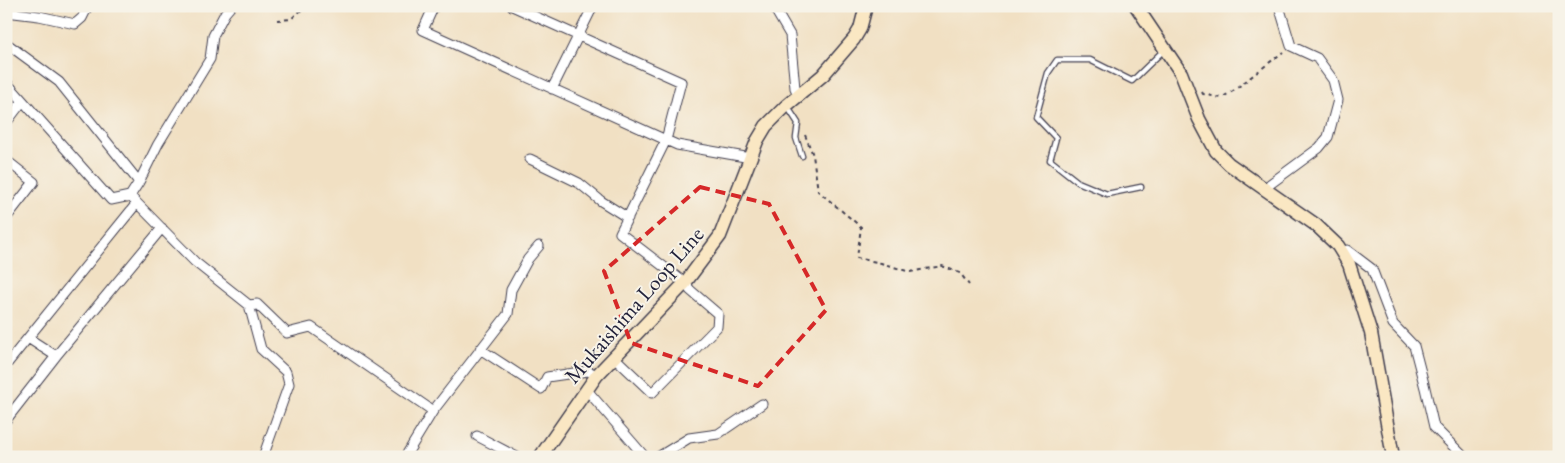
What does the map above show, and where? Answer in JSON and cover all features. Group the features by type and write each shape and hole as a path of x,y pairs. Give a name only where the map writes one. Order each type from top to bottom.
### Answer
{"main road":[{"name":"Mukaishima Loop Line","path":"540,457 586,389 685,283 720,236 757,141 766,126 786,106 823,75 854,39 860,29 866,6"},
{"path":"1136,6 1181,73 1199,119 1216,151 1229,164 1316,225 1338,246 1342,253 1348,264 1371,333 1391,456"}],"street":[{"path":"6,12 39,16 75,24 82,18 88,6"},
{"path":"6,82 111,200 130,196 158,144 210,59 213,36 225,13 231,6"},
{"path":"434,6 423,30 677,145 751,158"},
{"path":"512,6 681,82 666,140 620,233 685,283 690,290 718,314 717,327 652,393 614,357"},
{"path":"552,89 593,6"},
{"path":"774,6 790,35 795,88 799,96"},
{"path":"1267,189 1270,184 1319,148 1328,138 1338,100 1333,80 1316,58 1291,46 1278,6"},
{"path":"6,42 59,82 139,182"},
{"path":"6,123 22,102"},
{"path":"530,159 579,183 601,202 628,218"},
{"path":"6,160 34,182 6,218"},
{"path":"130,196 196,262 249,305 261,349 286,372 289,384 263,457"},
{"path":"8,361 137,203"},
{"path":"6,420 56,356 162,228"},
{"path":"405,457 433,411 508,314 511,290 528,259 540,246"},
{"path":"1342,253 1347,250 1372,269 1393,324 1414,346 1426,388 1434,427 1464,457"},
{"path":"249,305 257,304 287,333 311,327 433,411"},
{"path":"28,338 56,356"},
{"path":"480,349 541,389 547,377 588,371 598,375"},
{"path":"586,389 645,457"},
{"path":"658,457 689,438 718,434 762,404"},
{"path":"477,436 517,457"}],"lane":[{"path":"1141,187 1107,194 1078,182 1050,160 1056,138 1036,116 1048,73 1057,60 1090,60 1132,80 1165,50"},
{"path":"786,106 798,123 796,138 802,156"}],"path":[{"path":"277,20 291,19 306,6"},
{"path":"1197,87 1203,94 1221,98 1233,91 1291,46"},
{"path":"804,130 813,155 818,191 861,227 857,258 910,272 942,266 960,273 969,285"}],"highlighted area":[{"path":"700,187 769,204 826,310 758,386 631,343 604,271"}]}
